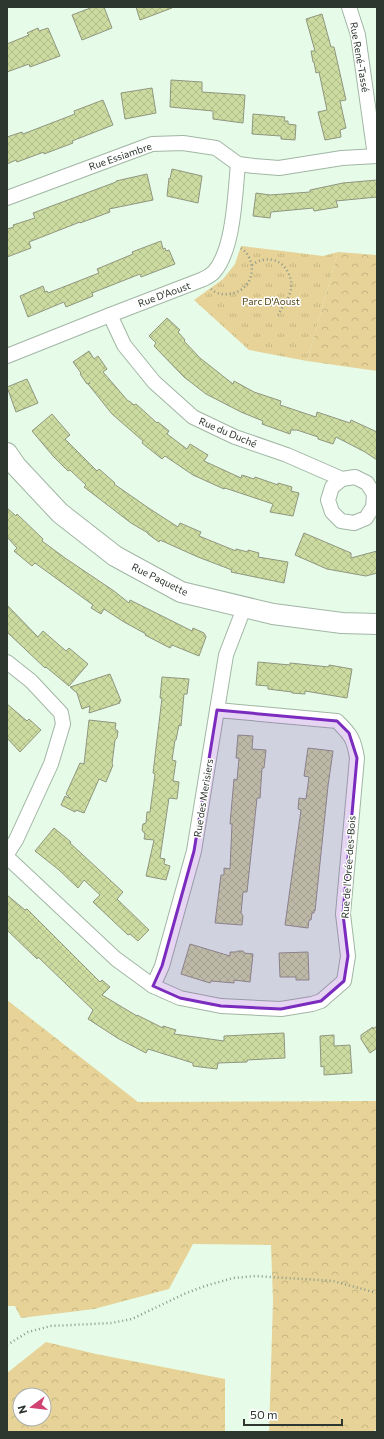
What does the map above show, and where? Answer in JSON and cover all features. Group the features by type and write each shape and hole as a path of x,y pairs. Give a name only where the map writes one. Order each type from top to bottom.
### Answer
{"street":[{"name":"Rue René-Tassé","path":"349,7 358,34 376,156"},
{"name":"Rue Essiambre","path":"7,198 152,144 183,143 216,148 238,164 279,168 342,158 376,156"},
{"name":"Rue D'Aoust","path":"7,356 202,280 213,273 222,260 228,244 238,164"},
{"name":"Rue du Duché","path":"110,315 124,345 154,382 193,417 235,437 287,455 342,479"},
{"name":"Rue Paquette","path":"7,453 16,466 60,513 115,556 181,592 273,614 342,623 377,624"},
{"name":"Rue des Merisiers","path":"153,986 162,966 194,851 226,655 244,608"},
{"name":"Rue de l'Orée-des-Bois","path":"7,662 31,681 61,713 63,724 52,764 16,840 7,855 116,959 153,986 180,998 221,1006 281,1009 321,1001 344,981 348,956 343,914 357,758 355,744 349,733 337,721 217,710"}],"path":[{"path":"202,280 213,291 224,294 238,292 248,284 252,270 251,260 243,248 228,244"},
{"path":"252,265 262,260 272,259 280,262 290,275 291,290 278,315"},
{"path":"7,1345 28,1332 51,1326 111,1323 132,1319 184,1294 233,1278 256,1276 333,1281 377,1293"}],"highlighted area":[{"path":"217,710 337,721 349,733 357,758 343,914 348,956 344,981 321,1001 281,1009 221,1006 180,998 153,986 162,966 194,851"}],"green space":[{"name":"Parc D'Aoust","path":"241,246 323,256 338,252 307,361 249,350 194,300 223,279 235,264"},
{"path":"338,252 377,255 377,371 307,361"},
{"path":"7,1000 138,1102 377,1101 377,1429 372,1432 269,1432 273,1301 271,1245 193,1244 169,1289 94,1309 21,1318 15,1306 7,1306"},
{"path":"46,1342 96,1354 225,1379 225,1432 7,1432 7,1373"}],"building":[{"path":"93,7 104,7 112,28 82,40 72,15"},
{"path":"136,7 172,7 172,8 140,20"},
{"path":"322,14 331,47 334,47 346,100 340,101 346,128 340,130 341,137 325,140 318,112 327,110 319,72 316,73 313,62 311,51 315,51 306,19"},
{"path":"38,28 39,31 48,28 60,56 30,67 29,64 7,72 7,44 29,35 27,33"},
{"path":"171,80 202,82 202,92 245,95 243,123 213,119 213,111 170,107"},
{"path":"152,88 156,113 125,119 121,93"},
{"path":"103,100 113,125 44,154 44,152 7,164 7,137 22,132 23,134 75,114 74,111"},
{"path":"253,114 285,117 284,121 288,121 288,124 296,125 295,140 281,139 281,136 252,134"},
{"path":"172,169 202,176 198,203 167,196 169,178 170,179"},
{"path":"147,174 153,200 109,209 110,212 29,242 31,248 7,257 7,229 14,227 13,225 35,218 33,213 116,181"},
{"path":"377,180 377,197 336,201 338,207 314,211 313,208 271,212 270,218 253,216 256,193 270,195 310,192 310,190 343,183"},
{"path":"161,241 163,249 165,248 166,251 169,250 175,264 141,277 140,274 92,293 93,296 66,307 64,302 28,317 20,296 43,286 45,292 47,291 48,293 99,273 97,269 133,254 132,252"},
{"path":"167,318 180,330 178,332 185,340 184,341 200,358 233,384 234,381 254,392 281,401 280,405 316,417 317,412 350,423 351,420 377,432 377,460 336,437 333,444 297,430 291,430 290,434 262,424 263,421 241,412 206,394 184,377 154,346 156,343 149,336"},
{"path":"89,351 94,359 98,356 107,369 103,372 128,401 134,405 136,404 157,423 158,422 169,431 167,434 187,449 190,444 208,455 204,461 241,478 242,475 254,479 255,477 278,485 278,483 292,487 291,491 299,493 293,516 270,512 273,504 225,488 224,489 193,475 165,456 162,459 142,443 143,441 112,414 88,384 90,383 87,384 73,362"},
{"path":"27,379 38,403 16,412 7,387"},
{"path":"52,414 70,435 65,439 97,471 99,469 115,483 114,484 178,527 180,523 201,532 199,536 236,551 236,549 248,552 248,550 259,553 258,557 288,562 284,583 231,572 232,570 160,540 159,542 148,533 131,523 84,487 86,485 70,470 68,471 53,456 32,431"},
{"path":"7,508 16,516 17,514 43,539 42,541 129,603 130,600 192,631 193,628 204,633 206,637 199,656 172,645 170,648 145,635 146,634 104,609 101,614 91,608 93,605 35,563 32,566 14,551 17,548 7,537"},
{"path":"304,533 351,553 351,558 377,551 377,573 366,576 327,569 295,555"},
{"path":"7,605 38,637 43,631 66,651 69,648 88,664 69,686 46,667 45,668 7,632"},
{"path":"258,662 290,665 290,663 329,667 329,665 352,669 347,698 305,691 305,694 292,693 268,689 268,686 256,685"},
{"path":"110,674 121,701 119,701 120,703 89,713 90,706 82,709 77,693 70,687"},
{"path":"162,677 189,679 187,694 184,694 181,726 179,725 172,760 176,761 173,781 179,782 177,799 169,798 160,858 165,859 164,864 170,866 166,880 146,876 154,840 144,839 145,834 142,830 143,824 146,823 147,812 150,812 155,774 153,773 162,698 160,698"},
{"path":"7,704 27,721 29,719 41,730 20,752 7,738"},
{"path":"89,720 116,723 115,729 118,731 117,738 115,740 113,765 106,782 99,779 84,813 76,810 75,812 61,805 65,796 71,799 66,794 80,763 84,764"},
{"path":"238,735 253,736 252,749 266,750 264,768 262,768 260,798 257,798 247,892 243,892 241,913 243,916 242,925 215,923 221,875 224,875 224,868 230,869 232,824 230,824 234,779 237,780 239,758 236,758"},
{"path":"308,748 333,751 315,911 314,910 314,913 312,913 311,920 309,920 308,928 285,925 301,810 298,809 299,798 306,799 309,777 304,776"},
{"path":"54,828 71,842 70,843 123,892 117,899 149,930 138,941 130,934 128,935 93,902 100,895 84,880 78,888 59,870 35,851"},
{"path":"7,895 25,910 27,909 100,982 102,980 110,987 102,995 137,1016 163,1028 163,1026 176,1030 174,1034 224,1041 224,1036 284,1033 285,1058 218,1063 217,1069 193,1066 193,1063 148,1049 146,1053 119,1039 88,1019 93,1010 38,957 37,959 7,930"},
{"path":"190,944 230,956 230,952 238,951 253,954 250,982 234,980 234,983 211,981 210,983 181,974"},
{"path":"308,952 309,980 296,980 296,977 280,977 279,953"},
{"path":"377,1026 377,1048 370,1053 361,1039 361,1035"},
{"path":"334,1035 334,1046 350,1045 352,1073 324,1075 324,1066 321,1067 320,1036"}]}
